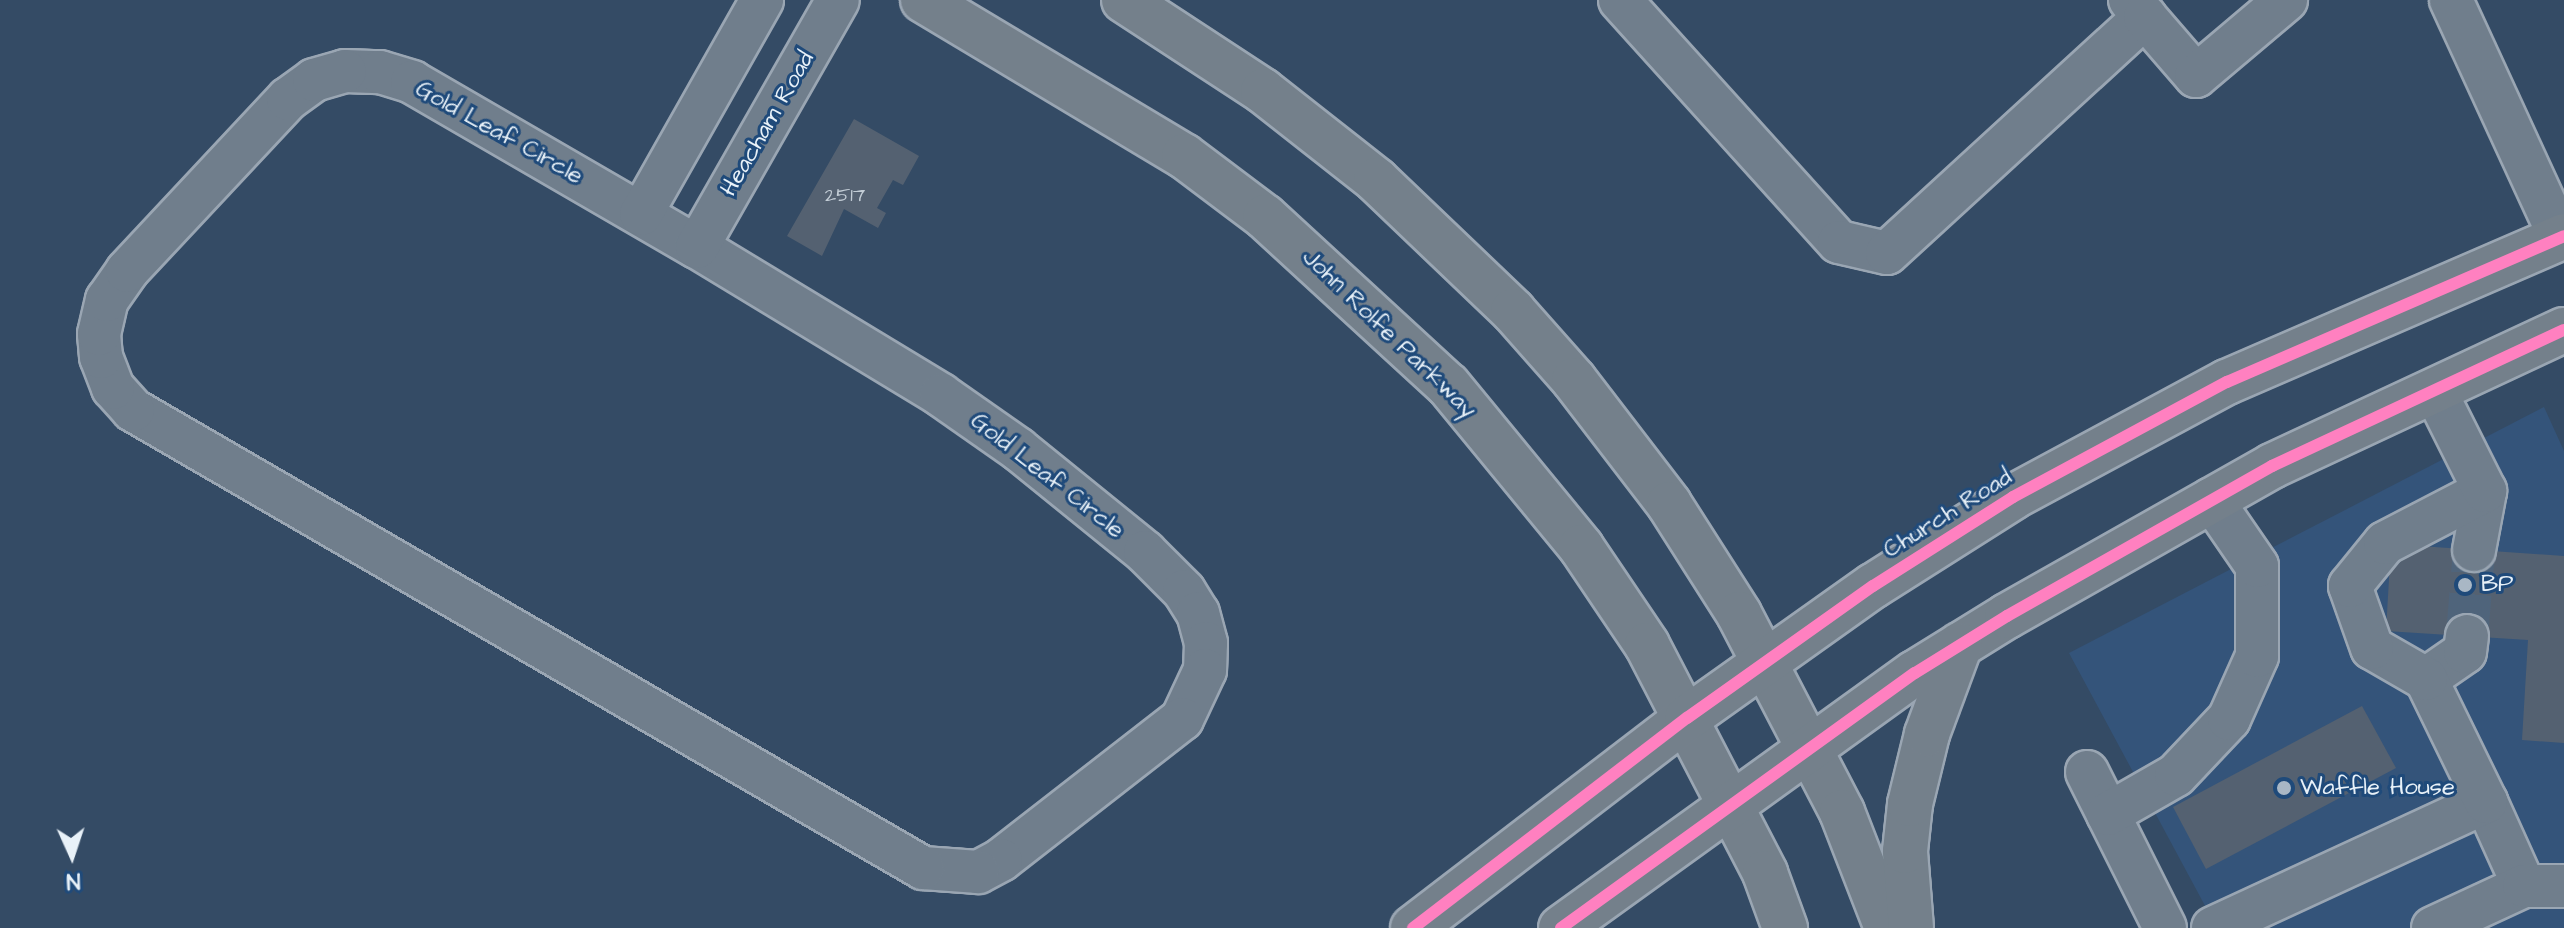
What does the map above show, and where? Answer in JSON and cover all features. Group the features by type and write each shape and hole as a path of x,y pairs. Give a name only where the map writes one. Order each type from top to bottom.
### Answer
{"main road":[{"name":"John Rolfe Parkway","path":"923,0 1184,156 1265,217 1367,306 1448,385 1581,547 1647,645 1731,803 1785,928"},
{"path":"1124,0 1227,65 1321,136 1420,220 1513,311 1669,504 1766,663 1811,746 1887,928"},
{"name":"Church Road","path":"1413,928 1687,718 1899,570 2116,441 2314,341 2562,236"},
{"path":"1561,928 1811,746 1960,645 2211,499 2564,330"},
{"path":"1911,928 1905,851 1910,804 1927,734 1960,645"}],"street":[{"path":"641,214 762,0"},
{"name":"Heacham Road","path":"697,247 838,0"},
{"path":"1620,0 1839,242 1887,253 2138,8 2196,76 2286,0"},
{"path":"2451,0 2562,236"},
{"name":"Gold Leaf Circle","path":"345,71 380,72 412,82 697,247 941,395 1018,449 1145,552 1184,591 1198,613 1206,643 1205,670 1182,719 1161,740 978,872 923,868 892,852 146,418 113,388 101,357 99,334 107,300 127,271 288,99 314,80 345,71"},
{"path":"2435,391 2485,491 2474,550"},
{"path":"2433,928 2544,886 2486,802 2426,679 2372,648 2350,586 2385,543 2485,491"},
{"path":"2108,814 2176,775 2229,719 2257,656 2257,566 2211,499"},
{"path":"2426,679 2465,652 2467,636"},
{"path":"2087,772 2165,928"},
{"path":"2213,928 2486,802"}],"shaded area":[{"path":"2544,407 2564,451 2564,928 2217,928 2069,653"}],"building":[{"path":"854,119 919,156 903,185 893,180 877,208 886,213 878,228 844,209 822,256 787,236"},
{"path":"2391,544 2564,556 2564,743 2522,740 2528,640 2386,631"},
{"name":"Waffle House","path":"2362,706 2396,768 2206,869 2173,807"}],"tunnel":[{"path":"2467,636 2474,550"}],"cycle path":[{"path":"1413,928 1687,718 1873,586 2013,497 2227,382 2564,236"},
{"path":"1561,928 1915,673 2007,616 2272,466 2564,330"}],"place":[{"name":"BP","path":"2465,585"},
{"name":"Waffle House","path":"2284,788"}]}
